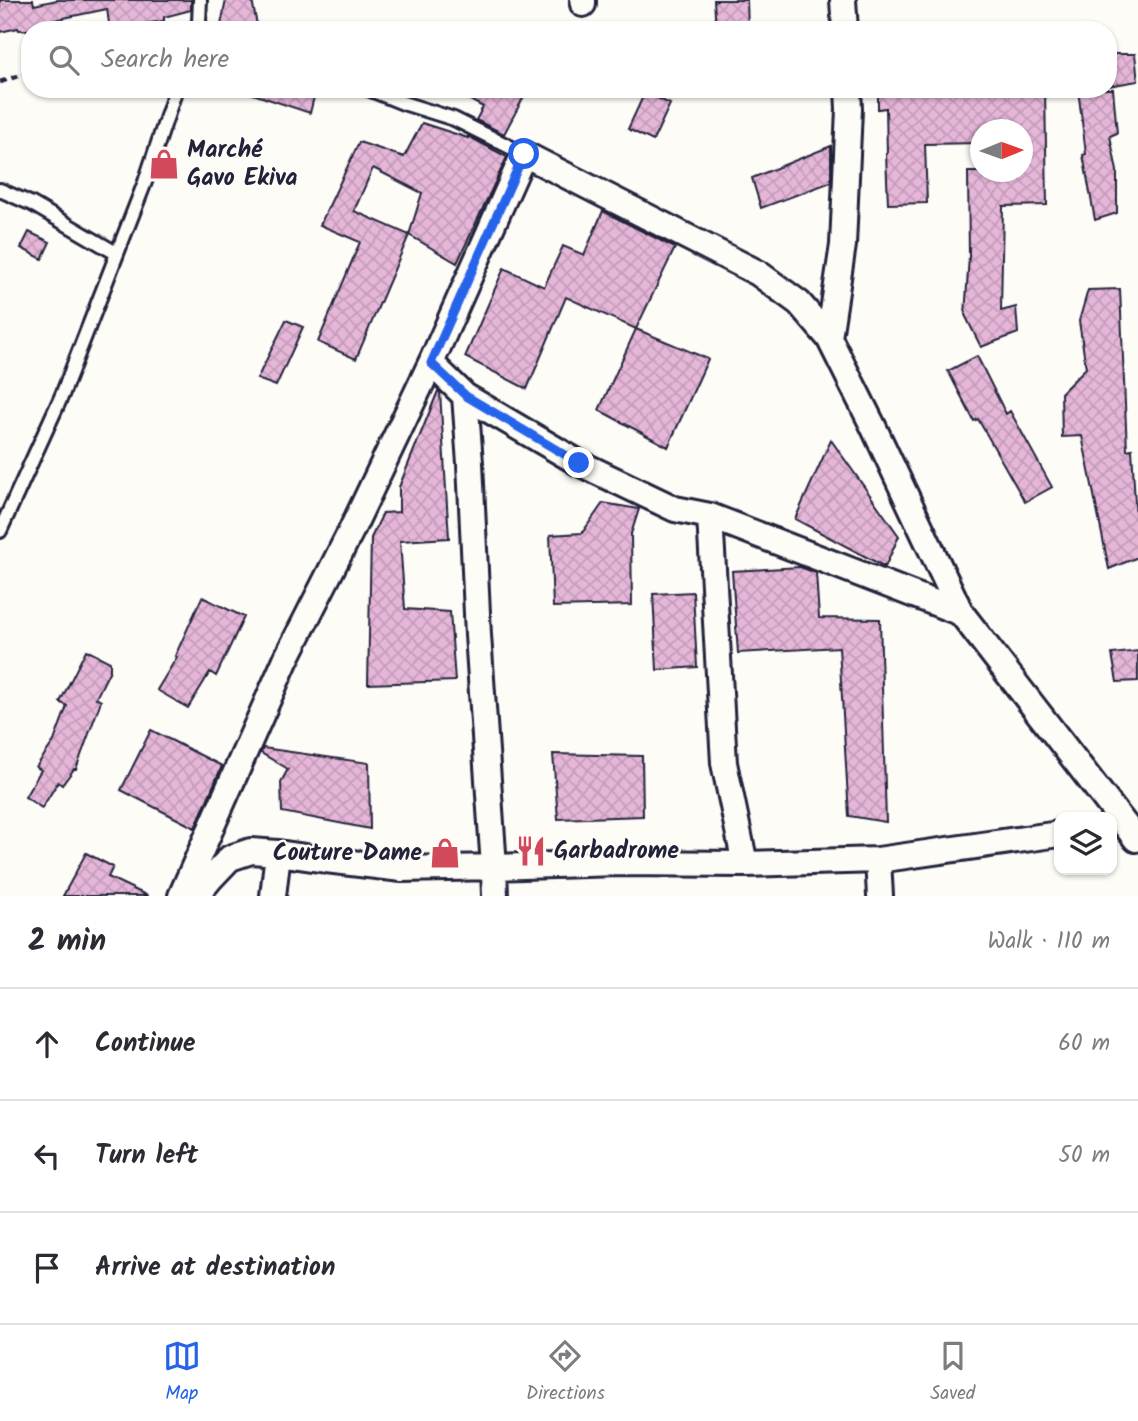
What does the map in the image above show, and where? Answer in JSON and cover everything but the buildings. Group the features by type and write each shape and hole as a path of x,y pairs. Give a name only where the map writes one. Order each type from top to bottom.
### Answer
{"street":[{"path":"843,0 844,21"},
{"path":"829,338 843,245 848,98"},
{"path":"181,896 286,659 431,363 524,154 758,273 799,303 829,338 961,612 1128,837"},
{"path":"431,363 466,396 579,463 675,509 710,516 961,612"},
{"path":"466,396 495,896"},
{"path":"710,516 724,763 745,864"},
{"path":"196,896 230,858 251,851 402,869 617,863 745,864 878,860 1054,835"},
{"path":"273,896 278,853"},
{"path":"878,860 880,896"}],"lane":[{"path":"199,21 200,0"},
{"path":"0,531 62,395 145,182 173,98"},
{"path":"390,98 454,119 524,154"},
{"path":"0,190 32,204 116,253"}],"path":[{"path":"0,82 21,75"}],"place":[{"name":"Marché Gavo Ekiva","path":"164,164"},
{"name":"Garbadrome","path":"531,851"},
{"name":"Couture Dame","path":"445,853"}],"route":[{"path":"524,154 431,363 466,396 579,463"}]}
